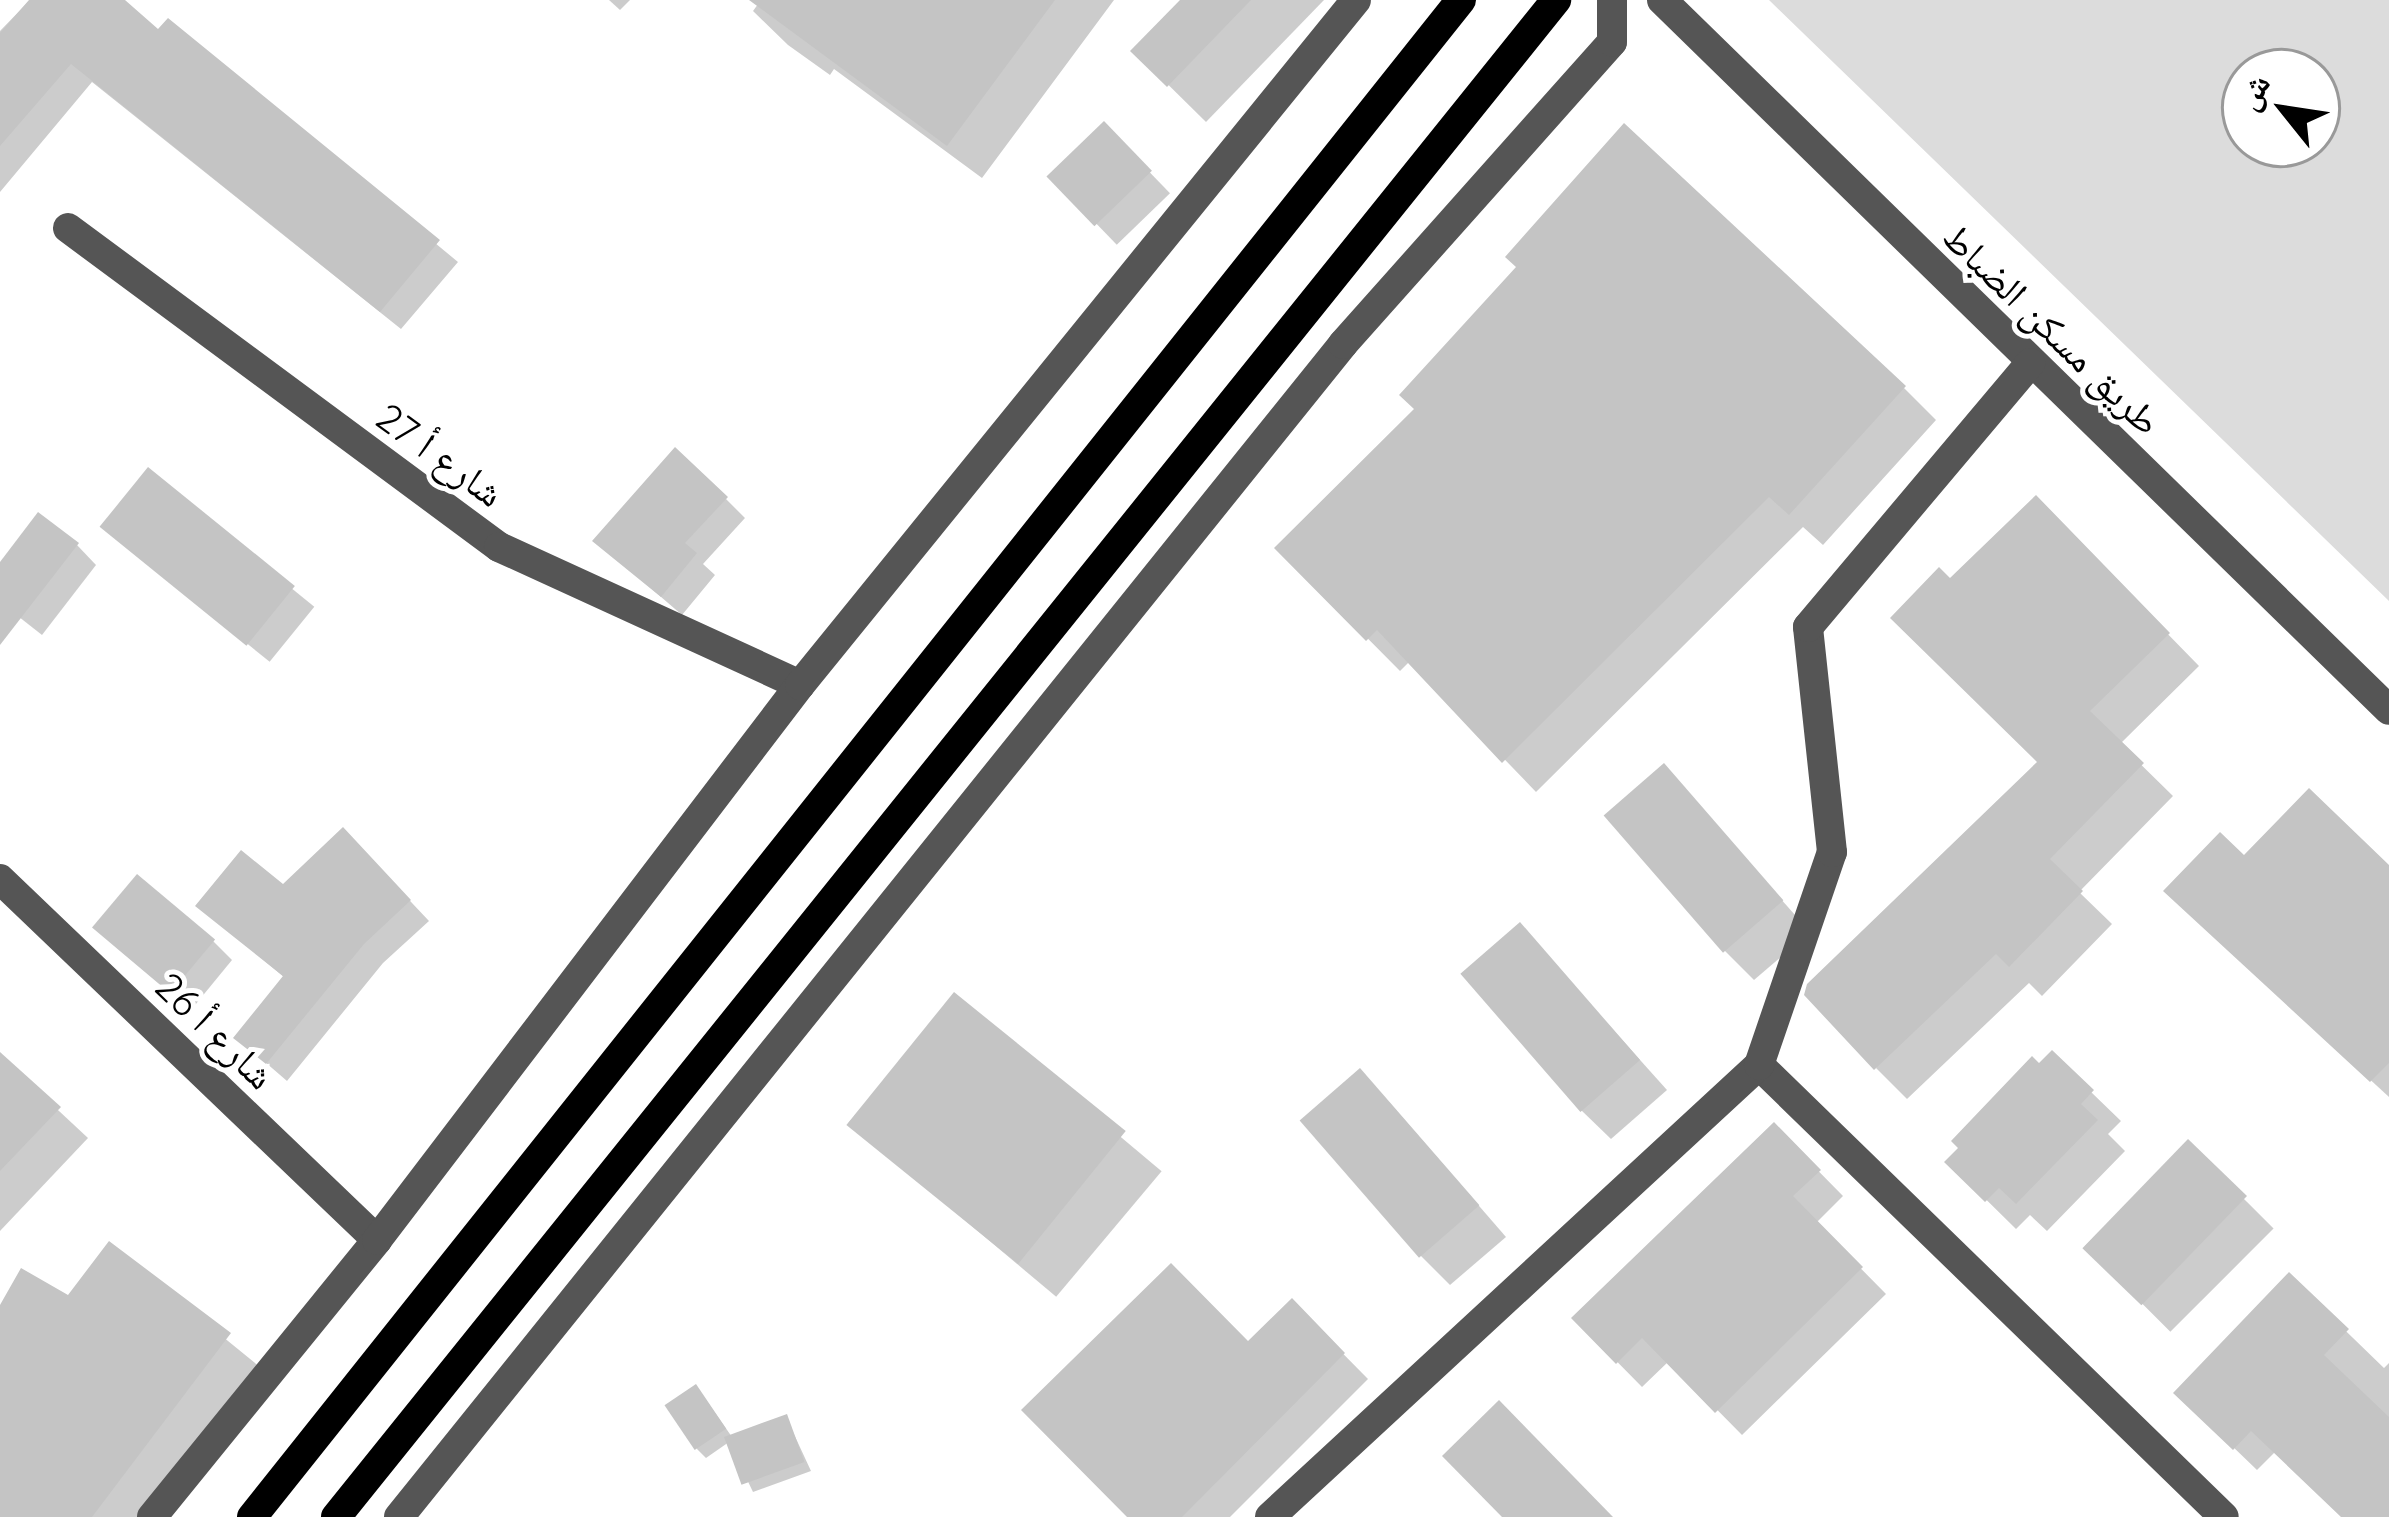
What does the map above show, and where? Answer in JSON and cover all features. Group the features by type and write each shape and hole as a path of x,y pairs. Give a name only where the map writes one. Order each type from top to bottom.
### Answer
{"main road":[{"path":"252,1517 1461,0"},
{"path":"336,1517 1556,0"}],"street":[{"path":"152,1517 377,1240 800,685 1356,0"},
{"path":"399,1517 1343,344 1612,42 1612,0"},
{"name":"طريق مسكن الضباط","path":"1662,0 2389,710"},
{"name":"شارع أ 27","path":"68,228 499,547 800,685"},
{"path":"1270,1517 1760,1065 1832,852 1808,627 2030,363"},
{"name":"شارع أ 26","path":"0,879 377,1240"},
{"path":"1760,1065 2224,1517"}],"shaded area":[{"path":"1769,0 2389,0 2389,601"}],"building":[{"path":"29,0 125,0 158,29 168,18 440,240 380,312 71,64 0,146 0,33"},
{"path":"749,0 1055,0 947,146"},
{"path":"1180,0 1251,0 1167,87 1130,51"},
{"path":"1104,121 1152,171 1094,226 1046,177"},
{"path":"1624,123 1906,386 1789,515 1769,497 1502,763 1377,630 1366,641 1274,548 1414,409 1399,395 1516,267 1505,257"},
{"path":"675,447 728,497 685,543 697,553 661,597 592,541"},
{"path":"148,467 295,586 246,646 100,527"},
{"path":"2036,495 2170,633 2090,711 2144,763 2050,859 2083,891 2009,967 1996,954 1874,1070 1804,995 1807,984 2037,762 1890,618 1939,567 1950,578"},
{"path":"38,512 79,543 0,645 0,562"},
{"path":"1664,763 1783,900 1723,953 1604,815"},
{"path":"2309,788 2389,865 2389,1063 2370,1082 2163,891 2220,832 2244,855"},
{"path":"343,827 411,900 364,944 266,1064 233,1038 283,976 195,906 241,850 283,884"},
{"path":"137,874 215,940 170,993 92,928"},
{"path":"1520,922 1640,1060 1580,1112 1460,974"},
{"path":"954,992 1126,1131 1018,1264 846,1125"},
{"path":"2052,1050 2094,1090 2081,1104 2098,1120 2016,1204 1999,1188 1985,1202 1944,1162 1958,1148 1951,1141 2032,1056 2039,1063"},
{"path":"0,1052 61,1107 0,1171"},
{"path":"1360,1068 1479,1205 1419,1258 1300,1120"},
{"path":"1774,1122 1821,1170 1793,1196 1863,1267 1715,1413 1642,1338 1616,1364 1571,1318"},
{"path":"2188,1139 2247,1196 2141,1305 2082,1248"},
{"path":"109,1241 231,1333 92,1517 0,1517 0,1305 21,1268 68,1295"},
{"path":"1171,1263 1248,1341 1292,1298 1345,1353 1182,1517 1127,1517 1021,1410"},
{"path":"2289,1272 2349,1329 2324,1355 2389,1417 2389,1517 2341,1517 2251,1431 2233,1450 2173,1393"},
{"path":"696,1384 726,1429 695,1450 664,1405"},
{"path":"1499,1400 1613,1517 1502,1517 1442,1456"},
{"path":"787,1414 804,1462 741,1485 724,1437"}]}
